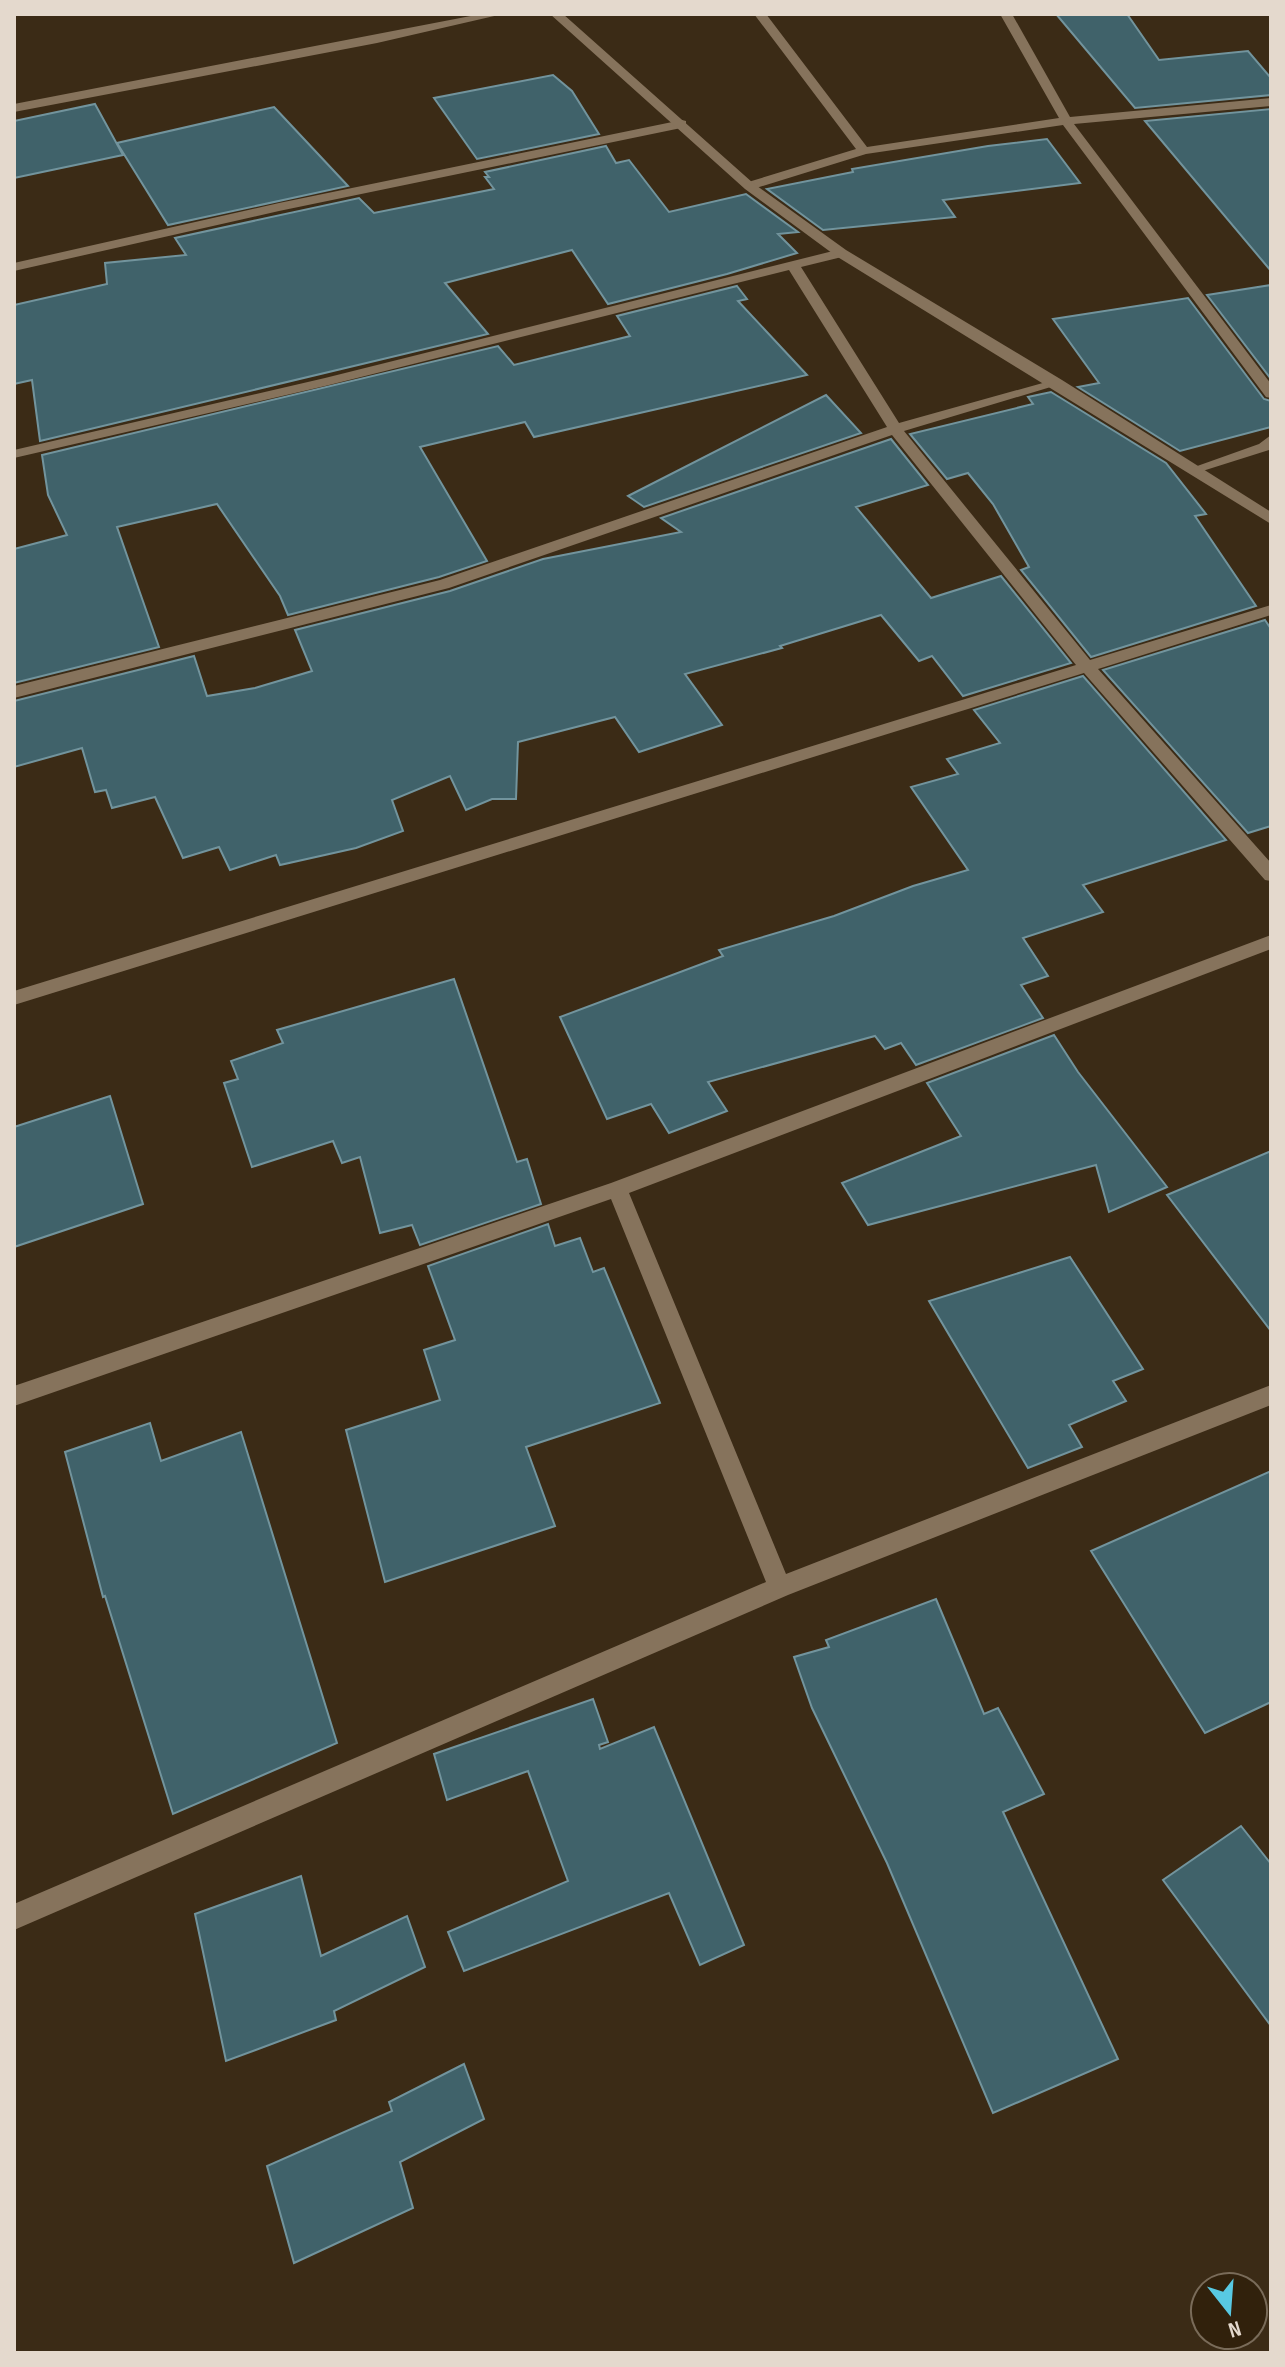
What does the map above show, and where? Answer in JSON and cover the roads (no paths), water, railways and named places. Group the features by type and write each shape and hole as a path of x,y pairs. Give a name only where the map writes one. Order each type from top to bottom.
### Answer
{"street":[{"path":"14,108 147,81 375,42 497,14"},
{"path":"556,14 749,186 841,253 1057,383 1271,519"},
{"path":"760,14 864,151"},
{"path":"1006,14 1066,121 1271,394"},
{"path":"749,186 864,151 1066,121 1271,102"},
{"path":"14,267 279,207 682,124"},
{"path":"14,454 325,382 841,253"},
{"path":"793,265 895,429 1086,666 1271,875"},
{"path":"14,692 444,584 895,429 1057,383"},
{"path":"1193,470 1264,447 1271,439"},
{"path":"14,998 1271,610"},
{"path":"14,1396 617,1189 1271,942"},
{"path":"617,1189 780,1587"},
{"path":"14,1917 780,1587 1271,1395"}]}
